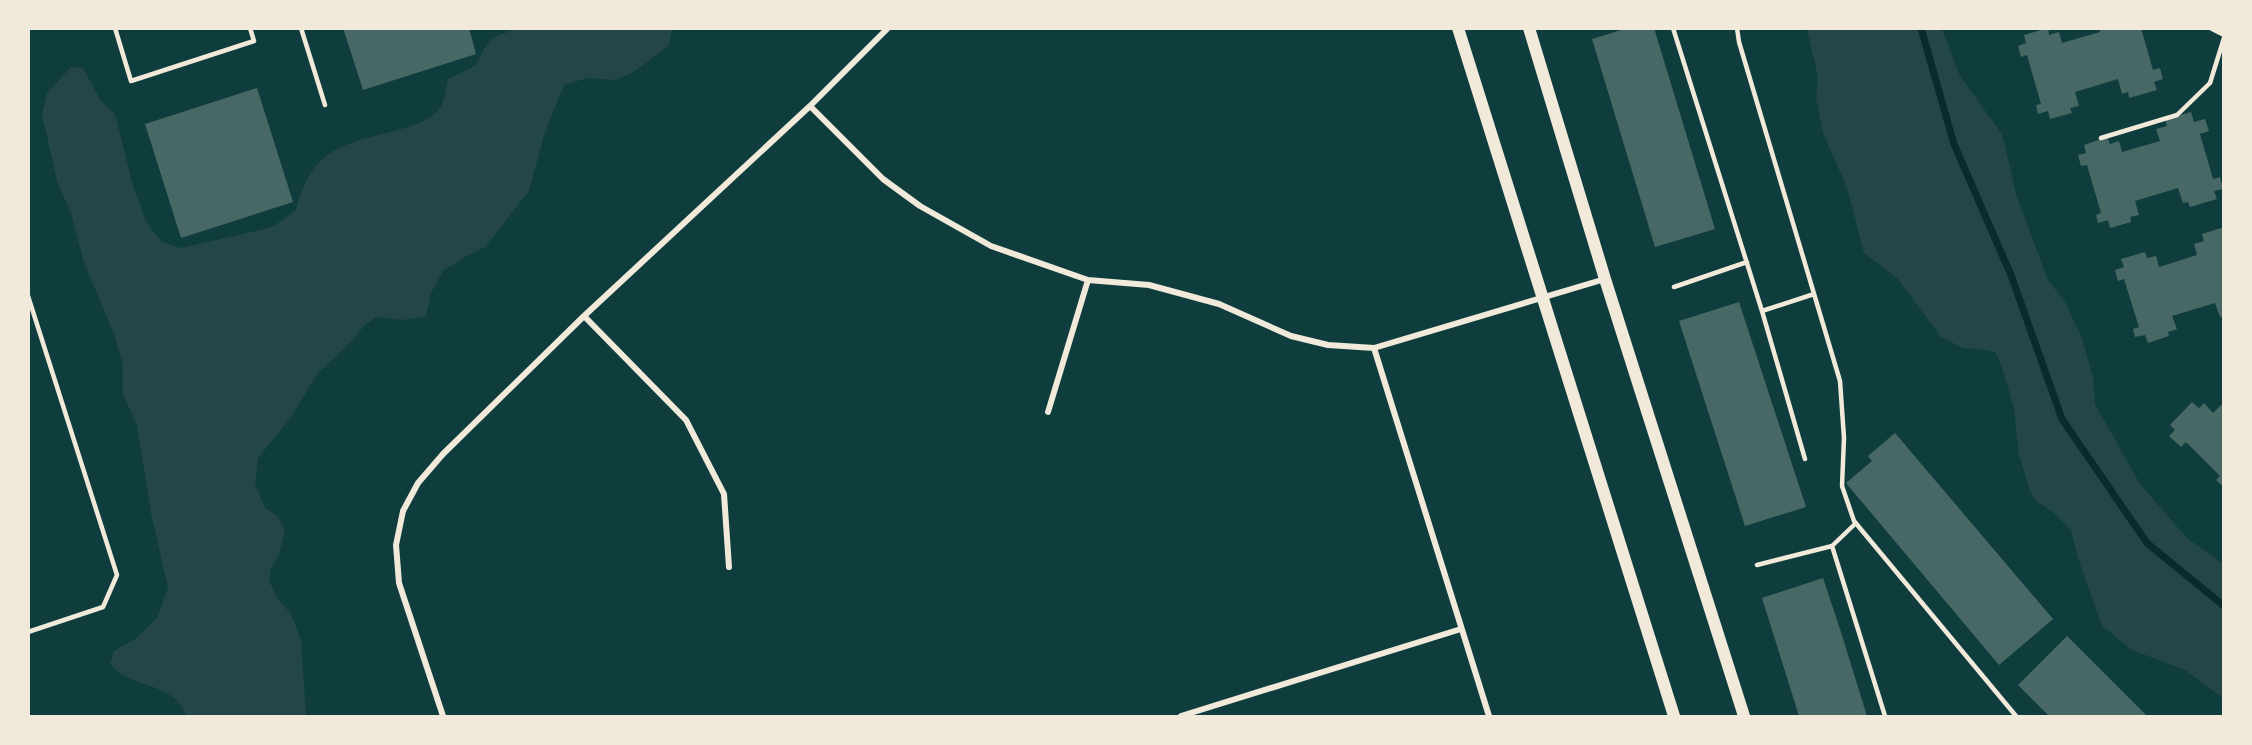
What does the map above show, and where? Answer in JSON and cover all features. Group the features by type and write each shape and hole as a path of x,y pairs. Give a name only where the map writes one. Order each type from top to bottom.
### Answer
{"main road":[{"path":"1458,28 1674,717"},
{"path":"1529,28 1605,279 1744,717"}],"street":[{"path":"443,717 399,583 396,545 403,511 418,483 443,454 584,316 810,106 888,28"},
{"path":"2212,28 2223,36"},
{"path":"810,106 883,179 920,206 991,246 1088,280 1149,285 1219,304 1291,336 1328,345 1374,348 1605,279"},
{"path":"1048,412 1088,280"},
{"path":"584,316 686,420 724,494 729,567"},
{"path":"1374,348 1489,717"},
{"path":"1181,717 1461,629"}],"lane":[{"path":"115,28 131,81 254,41 250,28"},
{"path":"301,28 325,105"},
{"path":"1673,28 1747,262 1805,459"},
{"path":"1737,28 1739,42 1840,381 1844,438 1842,486 1856,523 2016,717"},
{"path":"2101,138 2176,115 2210,83 2223,36"},
{"path":"1674,287 1747,262"},
{"path":"1762,311 1814,294"},
{"path":"28,296 117,575 104,607 28,632"},
{"path":"1756,565 1832,546 1856,523"},
{"path":"1832,546 1886,717"}],"shaded area":[{"path":"519,28 672,29 669,45 634,72 615,80 587,78 564,85 545,132 529,191 485,247 443,271 431,293 426,316 403,320 376,317 363,327 351,342 317,374 292,416 258,458 255,484 265,508 278,516 285,530 279,555 271,567 269,581 278,599 291,614 301,640 306,716 187,716 178,702 168,694 125,676 110,664 114,651 135,639 157,618 168,588 151,513 137,425 123,394 123,365 114,334 84,263 71,213 57,181 42,114 47,93 71,67 83,68 101,101 115,114 132,182 146,222 162,242 181,248 273,227 296,210 313,170 324,158 353,142 415,125 432,116 442,103 448,79 475,66 494,37"},
{"path":"1807,29 1942,29 1960,76 2002,134 2017,197 2048,280 2065,302 2082,338 2093,378 2095,404 2140,484 2187,538 2223,564 2223,698 2185,670 2132,650 2102,626 2078,558 2071,530 2053,512 2036,501 2030,491 2019,455 2014,408 2001,364 1995,352 1963,348 1941,337 1897,278 1864,253 1847,188 1823,133 1816,98 1818,77"}],"building":[{"path":"343,28 469,28 476,54 363,90"},
{"path":"1628,28 1654,28 1715,229 1655,247 1592,39"},
{"path":"2048,28 2049,35 2059,32 2062,43 2100,32 2099,28 2141,28 2153,70 2160,68 2163,79 2154,82 2157,90 2129,98 2128,92 2122,94 2118,79 2075,92 2079,106 2070,108 2072,113 2050,119 2048,111 2038,114 2036,105 2041,104 2027,55 2021,57 2018,46 2026,43 2024,35"},
{"path":"257,88 293,202 181,238 145,124"},
{"path":"2191,112 2194,122 2205,119 2209,131 2200,134 2213,179 2220,177 2223,189 2214,191 2217,199 2190,207 2188,202 2183,203 2178,188 2135,201 2139,215 2130,217 2131,222 2110,228 2108,220 2098,223 2096,215 2101,213 2087,165 2081,166 2078,155 2086,153 2084,145 2107,137 2110,144 2119,141 2122,152 2160,141 2156,129 2167,126 2165,119"},
{"path":"2224,227 2224,316 2220,317 2215,303 2172,316 2177,329 2168,332 2169,336 2148,343 2145,335 2135,337 2133,329 2139,327 2124,279 2118,281 2115,270 2124,267 2121,259 2145,252 2147,258 2156,256 2159,267 2197,255 2194,244 2204,241 2202,234"},
{"path":"1739,302 1806,507 1745,526 1679,321"},
{"path":"2192,402 2199,408 2204,403 2213,413 2224,402 2224,487 2216,480 2220,476 2186,442 2181,447 2169,436 2175,430 2170,425"},
{"path":"1895,433 2053,619 1999,665 1846,483 1872,461 1868,456"},
{"path":"1823,578 1867,716 1799,716 1762,598"},
{"path":"2067,636 2147,716 2049,716 2018,685"}],"waterway":[{"path":"1921,28 1954,144 2011,275 2062,419 2147,543 2224,606"}]}
